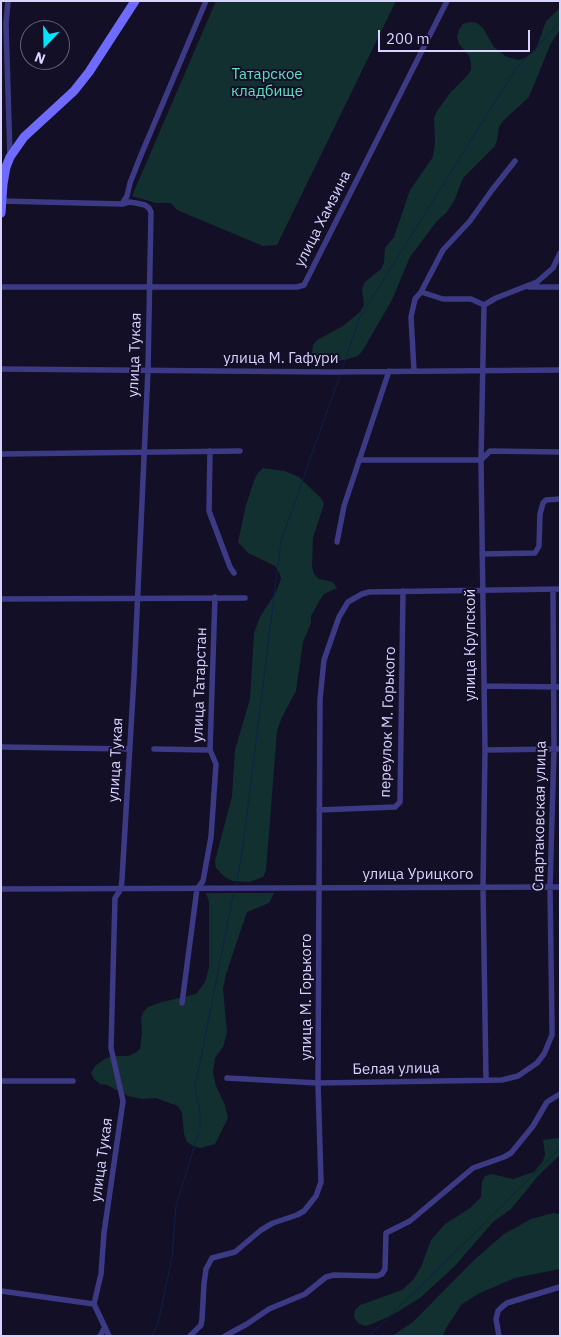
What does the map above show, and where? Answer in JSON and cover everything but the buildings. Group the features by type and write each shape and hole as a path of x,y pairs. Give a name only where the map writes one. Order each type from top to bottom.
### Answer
{"street":[{"path":"8,1 6,24 10,156"},
{"path":"1,213 6,167 10,156 24,137 74,91 89,72 135,1"},
{"path":"1,201 122,204 127,196 141,155 206,1"},
{"name":"улица Хамзина","path":"1,287 298,287 304,285 447,1"},
{"path":"414,371 411,317 415,299 421,292 443,250 470,221 515,161"},
{"name":"улица Тукая","path":"94,1304 101,1274 104,1233 123,1101 111,1048 115,898 121,890 130,749 148,370 151,212 145,205 128,202 122,204"},
{"path":"421,292 443,299 471,300 484,305 496,298 537,282 553,268 560,253"},
{"path":"527,287 560,287"},
{"name":"улица Крупской","path":"484,305 481,460 485,750 483,887 486,1080"},
{"name":"улица М. Гафури","path":"1,368 331,372 560,370"},
{"path":"337,542 344,506 389,371"},
{"path":"210,451 209,511 234,573"},
{"path":"1,454 240,451"},
{"path":"359,460 481,460 490,451 560,452"},
{"path":"482,554 535,553 539,546 540,514 543,503 546,500 560,499"},
{"name":"Спартаковская улица","path":"549,1043 552,1026 550,887 557,749 557,687 553,590"},
{"path":"403,591 560,590"},
{"name":"улица М. Горького","path":"190,1336 201,1325 204,1284 208,1262 212,1258 235,1252 261,1230 273,1223 297,1215 316,1196 321,1182 318,1083 320,699 324,660 339,617 346,605 355,598 369,592 403,591"},
{"name":"переулок М. Горького","path":"320,810 395,807 400,802 403,591"},
{"path":"1,600 138,597 245,598"},
{"name":"улица Татарстан","path":"182,1003 197,888 203,881 211,837 216,764 210,750 215,598"},
{"path":"484,686 557,687"},
{"path":"1,747 130,749"},
{"path":"154,749 210,750"},
{"path":"485,750 557,749"},
{"name":"улица Урицкого","path":"197,888 560,887"},
{"path":"1,889 121,890 197,888"},
{"name":"Белая улица","path":"227,1078 318,1083 502,1080 518,1076 537,1063 549,1043"},
{"path":"1,1081 73,1082"},
{"path":"225,1336 247,1324 268,1308 305,1294 326,1277 334,1275 377,1276 382,1274 385,1269 386,1233 410,1221 473,1168 511,1153 533,1126 548,1102 560,1094"},
{"path":"499,1336 496,1319 498,1311 502,1307 507,1303 560,1287"},
{"path":"1,1291 94,1304 109,1336"},
{"path":"100,1336 105,1327"}],"green space":[{"name":"Татарское кладбище","path":"216,1 396,1 277,245 263,246 177,210 171,203 156,203 132,196"},
{"path":"560,8 560,30 551,43 529,97 503,121 499,127 494,147 463,178 455,199 447,212 437,221 410,257 392,300 363,350 358,356 344,360 322,362 316,359 312,353 313,345 317,340 343,326 360,312 364,305 362,290 364,283 381,269 384,263 385,248 394,237 410,190 433,157 435,141 434,118 437,111 471,70 469,56 459,44 457,37 463,24 477,23 483,28 494,47 505,56 518,60 525,58 536,49 546,21"},
{"path":"263,468 285,471 299,477 321,498 324,504 313,538 312,567 314,574 319,579 333,582 337,588 324,594 320,600 311,616 311,623 303,642 296,691 277,731 266,871 263,877 249,882 233,881 226,878 216,868 215,861 232,796 235,750 250,699 254,633 260,617 276,592 281,579 275,566 248,553 238,542 246,505 254,481 257,474"},
{"path":"206,893 274,893 269,903 247,912 226,974 223,989 227,1033 223,1047 215,1058 213,1072 228,1118 215,1144 200,1148 187,1142 184,1134 182,1113 178,1106 156,1098 142,1099 128,1096 107,1085 100,1084 91,1073 95,1066 106,1058 128,1056 140,1049 141,1019 143,1012 148,1007 196,994 205,982 209,968 209,901"},
{"path":"560,1136 560,1155 539,1175 511,1209 493,1222 454,1267 420,1298 392,1315 365,1326 358,1323 354,1317 355,1310 360,1305 402,1290 413,1280 421,1267 431,1240 445,1224 470,1208 481,1197 482,1182 485,1176 492,1174 513,1179 534,1172 543,1161 545,1154 543,1140"},
{"path":"553,1213 560,1214 560,1269 515,1278 480,1293 462,1304 446,1328 443,1336 392,1336 413,1322 474,1260 504,1234 531,1219"}],"waterway":[{"path":"342,369 360,317 515,70 560,22"},
{"path":"236,885 243,846 281,541 340,375"},
{"path":"200,1127 200,1113 195,1087 234,891"},
{"path":"152,1336 158,1324 172,1257 176,1206 199,1131"},
{"path":"369,1336 560,1148"}]}
